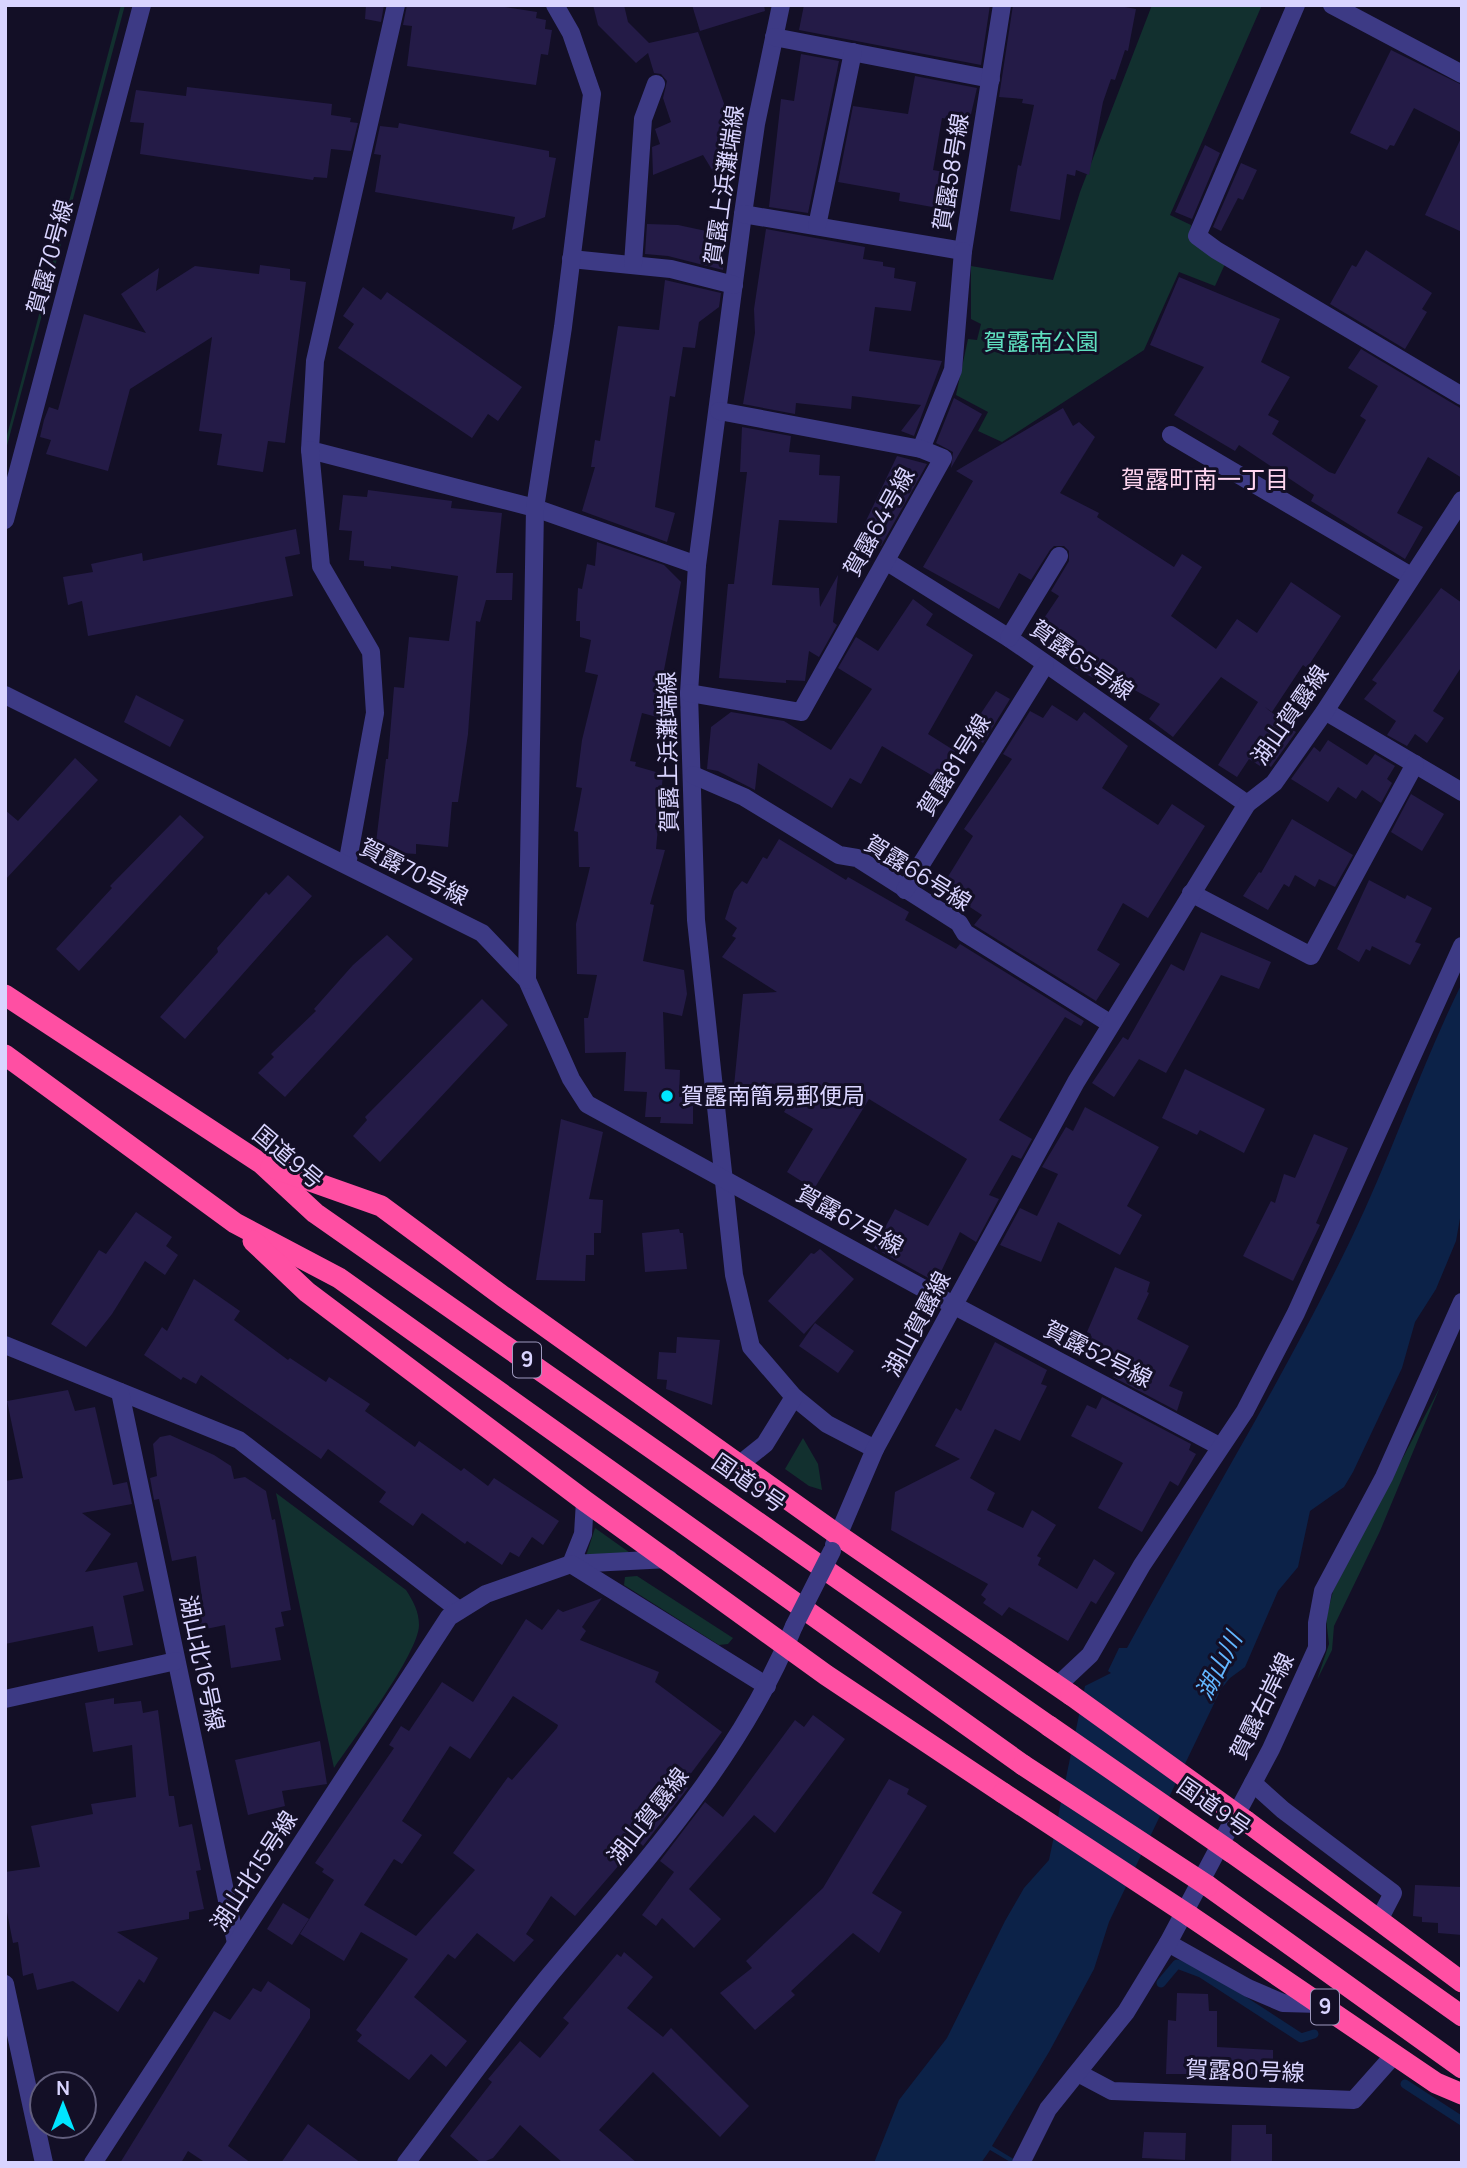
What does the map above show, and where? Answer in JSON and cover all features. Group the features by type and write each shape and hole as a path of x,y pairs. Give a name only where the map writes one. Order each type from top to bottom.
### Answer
{"highway":[{"name":"国道9号","path":"5,995 262,1164 315,1213 1462,2016"},
{"name":"9","path":"5,1055 235,1223 307,1292 586,1501 669,1559 790,1636 1003,1793 1436,2083 1462,2094"},
{"name":"9","path":"262,1164 380,1206 515,1306 740,1464 835,1543 1064,1690 1462,1982"},
{"name":"9","path":"235,1223 339,1278 1023,1765 1208,1886 1462,2068"}],"street":[{"name":"賀露70号線","path":"5,520 142,5"},
{"path":"346,865 375,713 370,652 321,565 310,450 315,361 396,5"},
{"path":"527,980 535,508 592,94 572,33 555,5"},
{"name":"賀露上浜灘端線","path":"781,5 743,214 697,565 689,692 696,920 721,1176 734,1275 751,1347 794,1397 827,1424 876,1449"},
{"name":"賀露58号線","path":"743,214 963,251 1002,5"},
{"path":"1296,5 1199,225 1197,236 1216,250 1462,396"},
{"path":"1332,5 1462,74"},
{"path":"774,37 991,79"},
{"path":"817,226 853,52"},
{"path":"633,264 643,119 656,84"},
{"path":"921,449 953,370 963,251"},
{"path":"571,259 671,269 734,285"},
{"name":"賀露64号線","path":"689,692 801,712 943,457 921,449 719,411"},
{"path":"1171,435 1411,576"},
{"path":"310,450 535,508 697,565"},
{"name":"湖山賀露線","path":"405,2163 534,1995 698,1794 767,1686 876,1449 1076,1082 1247,804 1274,783 1325,711 1462,500"},
{"path":"1009,638 1059,556"},
{"name":"賀露65号線","path":"886,561 1009,638 1247,804"},
{"name":"賀露81号線","path":"905,890 1045,665"},
{"name":"賀露70号線","path":"5,695 482,933 527,980 571,1079 587,1104 721,1176"},
{"path":"1325,711 1462,792"},
{"path":"1191,893 1311,956 1415,764"},
{"name":"賀露66号線","path":"693,775 744,797 839,855 857,858 959,923 965,933 1111,1024"},
{"path":"1064,1690 1090,1655 1142,1565 1219,1446 1245,1411 1296,1313 1462,946"},
{"name":"賀露67号線","path":"721,1176 955,1306"},
{"name":"賀露右岸線","path":"1021,2163 1048,2109 1126,2012 1168,1942 1253,1783 1317,1648 1317,1623 1323,1591 1384,1477 1462,1302"},
{"name":"賀露52号線","path":"955,1306 1219,1446"},
{"path":"5,1345 239,1440 459,1610"},
{"name":"湖山北16号線","path":"120,1392 236,1944"},
{"path":"740,1464 765,1444 794,1397"},
{"path":"586,1501 583,1534 572,1564 767,1686"},
{"name":"湖山北15号線","path":"93,2163 449,1617 486,1594 572,1564 669,1559"},
{"path":"5,1699 176,1661"},
{"path":"1253,1783 1283,1810 1393,1893 1379,1920"},
{"path":"1168,1942 1248,1988 1283,2003 1320,2004"},
{"path":"5,1983 44,2163"},
{"name":"賀露80号線","path":"1078,2073 1112,2091 1354,2100 1394,2055"}],"green space":[{"path":"121,5 125,5 5,453 5,443"},
{"name":"賀露南公園","path":"1152,5 1262,5 1170,215 1191,225 1190,231 1225,264 1215,286 1179,272 1144,350 1002,442 978,431 988,412 956,395 968,339 977,340 981,324 971,319 971,266 1053,280 1080,192"},
{"path":"1440,1387 1380,1531 1334,1626 1332,1650 1317,1680 1329,1644 1326,1619 1333,1591"},
{"path":"803,1438 818,1464 822,1490 809,1486 785,1469"},
{"path":"276,1493 406,1590 418,1615 416,1638 408,1655 384,1696 334,1768"},
{"path":"595,1528 633,1555 586,1556"},
{"path":"637,1576 733,1638 728,1644 719,1645 624,1585 625,1577"}],"water":[{"name":"湖山川","path":"1462,983 1462,1207 1456,1241 1436,1289 1415,1322 1402,1368 1353,1472 1344,1487 1310,1511 1298,1567 1278,1591 1245,1667 1221,1689 1109,1922 1094,1969 1049,2052 992,2146 1020,2163 1012,2163 990,2150 981,2163 874,2163 899,2100 947,2038 1005,1921 1024,1888 1049,1860 1085,1686 1111,1673 1108,1671 1119,1648 1127,1648 1299,1341 1367,1206"}],"building":[{"path":"366,5 384,5 381,22 365,19"},
{"path":"407,5 492,5 537,12 536,18 546,20 545,29 552,30 548,55 541,54 536,85 407,66 412,26 403,25"},
{"path":"593,5 624,5 628,22 649,43 698,32 738,142 733,145 728,196 703,155 653,175 652,147 660,144 655,129 671,122 663,98 667,81 661,74 654,73 648,53 636,63 598,25"},
{"path":"692,5 764,5 765,11 700,31"},
{"path":"804,5 990,5 981,65 799,30"},
{"path":"1013,5 1114,5 1136,9 1128,51 1125,50 1115,80 1111,79 1103,102 1089,175 1076,170 1075,176 1067,174 1060,220 1010,211 1018,165 1021,166 1034,105 1022,103 1023,99 999,97"},
{"path":"1391,50 1462,85 1462,133 1414,108 1394,146 1390,145 1387,150 1350,133"},
{"path":"801,54 839,61 808,213 769,207 781,99 794,101"},
{"path":"915,76 977,88 969,123 942,118 933,170 955,174 949,210 899,201 900,193 838,182 853,106 908,114"},
{"path":"187,87 332,104 331,115 351,118 350,122 358,123 351,151 331,149 327,178 314,177 313,180 140,154 144,123 130,122 136,90 186,96"},
{"path":"399,123 549,151 549,157 556,158 545,217 512,230 515,217 375,192 381,155 374,154 380,126 398,128"},
{"path":"1462,136 1462,232 1425,215"},
{"path":"1205,145 1220,153 1192,219 1175,212"},
{"path":"1241,163 1257,170 1243,200 1238,198 1221,231 1213,227"},
{"path":"647,224 678,225 725,235 723,270 668,256 645,254"},
{"path":"766,229 865,247 863,259 883,262 883,266 895,268 894,278 916,282 911,311 875,307 869,351 942,361 914,436 901,431 921,405 852,396 851,409 796,403 795,414 743,404 755,333 754,309"},
{"path":"1366,250 1432,293 1422,309 1427,312 1405,349 1330,304 1352,265 1356,267"},
{"path":"260,265 290,269 290,280 306,282 285,443 268,441 263,472 217,465 222,434 199,431 212,337 130,389 108,471 46,454 51,440 40,437 44,420 49,407 58,410 84,314 146,333 121,294 159,268 156,291 195,266 259,274"},
{"path":"1179,277 1280,319 1261,362 1290,377 1268,415 1279,421 1272,434 1329,472 1335,474 1366,420 1360,416 1378,386 1348,368 1361,349 1462,409 1462,478 1428,457 1397,513 1423,527 1405,559 1311,501 1314,495 1239,445 1235,451 1174,415 1204,367 1150,345"},
{"path":"665,280 721,293 719,307 699,322 695,348 683,347 675,397 670,396 655,507 675,513 667,542 582,511 595,467 591,467 595,440 600,441 618,326 659,330"},
{"path":"363,287 381,300 387,292 522,387 498,421 488,414 472,438 338,348 354,324 343,316"},
{"path":"954,398 982,414 951,468 953,452 936,443"},
{"path":"1063,408 1073,426 1079,422 1095,437 1060,493 1099,513 1097,517 1174,567 1182,554 1202,567 1171,616 1216,649 1237,619 1257,633 1291,582 1341,616 1307,668 1303,665 1272,712 1265,707 1296,732 1271,767 1262,762 1260,766 1249,759 1237,777 1218,765 1258,702 1221,677 1173,737 1149,719 1160,704 1100,671 1095,679 1072,666 1077,658 1036,630 1059,596 1051,591 1069,561 1069,551 1064,546 1054,546 1050,550 1031,580 1019,573 999,609 923,567 973,481 956,471"},
{"path":"742,427 791,436 789,452 820,455 819,475 840,476 837,523 779,520 772,585 819,588 820,607 838,575 833,622 837,625 819,657 809,651 805,681 786,680 786,683 719,678 728,584 734,584 747,472 740,472"},
{"path":"897,456 927,464 881,546 862,536 868,525 864,525"},
{"path":"368,490 452,501 451,508 502,513 496,573 513,573 512,600 486,600 480,622 476,621 468,734 458,802 452,802 448,847 416,844 416,854 375,851 388,759 394,687 404,688 409,637 449,641 458,576 391,566 391,569 364,566 364,561 349,560 352,531 339,530 343,495 367,497"},
{"path":"296,529 300,554 285,557 293,596 88,636 82,601 68,605 63,577 93,572 91,564 142,553 143,561"},
{"path":"597,542 664,565 681,582 664,670 673,673 668,720 642,713 630,761 636,762 635,766 663,774 656,849 665,850 650,904 654,905 643,961 684,970 687,994 682,1016 663,1012 665,1069 680,1070 679,1097 693,1097 693,1124 660,1123 661,1117 645,1117 647,1092 624,1091 626,1052 585,1053 584,1018 588,1018 597,975 577,974 576,924 590,867 579,867 578,832 574,831 582,788 576,787 582,740 598,675 585,672 591,640 580,637 580,621 576,621 578,588 582,589 587,564 595,566"},
{"path":"1441,588 1462,603 1462,666 1433,711 1444,718 1427,743 1415,734 1407,746 1387,735 1396,721 1364,699 1377,683 1372,680"},
{"path":"913,599 933,614 926,625 973,655 928,734 955,751 938,779 882,746 861,784 850,778 832,808 758,763 755,790 718,771 707,769 711,727 731,712 784,721 831,750 872,689 838,668 856,637 878,651"},
{"path":"996,691 1010,699 983,743 967,734"},
{"path":"136,695 184,720 170,747 124,722"},
{"path":"1052,705 1077,721 1084,712 1128,746 1102,788 1158,825 1172,804 1205,826 1148,918 1123,903 1097,950 1120,964 1096,1001 974,925 982,915 941,888 973,836 964,829 1012,759 1003,754 1030,711 1043,718"},
{"path":"1328,740 1367,765 1375,754 1395,766 1387,779 1392,783 1381,803 1362,790 1356,799 1338,787 1328,802 1291,779 1314,747 1320,752"},
{"path":"75,758 98,780 5,880 5,810 18,821"},
{"path":"1411,794 1444,814 1422,851 1391,832"},
{"path":"180,815 204,837 79,971 56,949 112,888 110,886"},
{"path":"1292,819 1353,855 1335,887 1319,879 1315,887 1295,875 1289,887 1284,884 1268,910 1243,896 1259,872 1261,873"},
{"path":"779,839 846,880 848,877 909,912 905,920 956,949 960,944 1084,1021 1081,1026 1065,1017 999,1120 1032,1139 1021,1159 1012,1155 989,1195 999,1199 976,1242 960,1232 940,1274 936,1272 932,1280 874,1248 895,1209 928,1226 967,1159 869,1099 814,1189 787,1172 813,1129 784,1112 797,1090 734,1086 743,994 777,992 722,957 736,938 732,936 737,928 725,919 734,891 742,881 747,884 763,857 767,859"},
{"path":"288,875 312,896 185,1039 160,1017 218,952 217,948 266,892 269,895"},
{"path":"1369,880 1405,899 1407,895 1432,908 1415,942 1421,944 1410,965 1372,946 1370,951 1366,949 1359,962 1337,949"},
{"path":"1201,932 1271,962 1259,989 1221,975 1166,1073 1139,1059 1114,1097 1092,1083 1123,1037 1128,1040 1171,964 1184,971"},
{"path":"387,935 413,959 285,1097 258,1073 274,1057 271,1054 316,1011 314,1009 353,965"},
{"path":"482,999 508,1025 380,1162 353,1136 367,1120 365,1117"},
{"path":"1185,1069 1265,1109 1244,1153 1200,1130 1197,1135 1162,1118"},
{"path":"1085,1107 1159,1147 1127,1206 1142,1215 1120,1255 1058,1222 1041,1262 1000,1245 1020,1208 1037,1216 1058,1174 1042,1167 1066,1127 1073,1131"},
{"path":"561,1119 603,1132 589,1199 603,1200 601,1233 594,1233 594,1255 586,1255 585,1281 536,1280"},
{"path":"1314,1134 1348,1148 1316,1223 1320,1225 1293,1281 1243,1256 1271,1201 1275,1203 1284,1174 1295,1178"},
{"path":"136,1212 172,1237 166,1246 178,1255 165,1275 145,1261 112,1314 86,1347 51,1324 99,1250 106,1254"},
{"path":"679,1229 680,1233 683,1233 687,1269 645,1272 642,1233"},
{"path":"820,1249 854,1279 804,1334 768,1301 811,1253 814,1254"},
{"path":"1115,1267 1150,1282 1149,1293 1137,1319 1189,1346 1169,1386 1183,1392 1177,1411 1113,1377 1123,1358 1087,1343 1091,1334 1087,1332"},
{"path":"194,1279 240,1311 234,1320 288,1360 290,1358 326,1382 329,1377 370,1404 365,1411 415,1447 419,1441 461,1471 464,1468 488,1486 494,1478 559,1521 543,1545 532,1537 519,1557 510,1552 502,1565 467,1541 465,1544 422,1513 413,1526 379,1502 386,1492 328,1449 321,1459 201,1375 196,1384 183,1377 181,1380 144,1355 162,1327 167,1331"},
{"path":"815,1323 854,1351 838,1373 799,1346"},
{"path":"677,1337 720,1340 712,1405 666,1389 667,1380 657,1379 659,1352 676,1353"},
{"path":"995,1342 1047,1370 1041,1384 1047,1386 1020,1441 995,1429 970,1478 995,1493 987,1510 1023,1528 1032,1510 1056,1525 1037,1556 1041,1558 1038,1565 1077,1589 1094,1559 1115,1573 1096,1604 1091,1601 1068,1641 1009,1607 1002,1616 983,1603 986,1599 981,1595 988,1584 891,1530 895,1492 960,1459 935,1446 956,1408 961,1411"},
{"path":"68,1390 75,1411 95,1407 113,1485 127,1482 132,1504 82,1513 111,1534 85,1572 137,1562 144,1591 123,1596 133,1645 98,1652 93,1626 5,1644 5,1481 23,1478 7,1401"},
{"path":"1102,1397 1191,1444 1189,1450 1196,1454 1178,1486 1170,1481 1142,1532 1098,1508 1123,1463 1071,1436 1087,1405 1096,1409"},
{"path":"170,1435 214,1455 231,1466 234,1479 245,1477 266,1491 272,1520 275,1519 291,1610 281,1612 284,1626 275,1628 281,1660 231,1668 225,1625 187,1633 182,1609 203,1605 196,1556 172,1561 159,1499 154,1500 150,1478 157,1476 153,1444 160,1437"},
{"path":"602,1598 582,1627 586,1631 580,1640 659,1672 655,1682 722,1732 683,1784 688,1788 643,1846 639,1842 575,1916 551,1896 526,1934 534,1940 514,1962 477,1933 455,1959 448,1954 414,1997 467,2041 446,2067 431,2054 409,2080 357,2041 362,2035 356,2030 408,1959 361,1932 344,1961 300,1934 334,1880 315,1863 394,1748 389,1745 401,1726 409,1731 442,1682 473,1702 526,1619 542,1630 558,1609 563,1612","holes":["513,1696 558,1725 512,1780 508,1777 453,1853 475,1870 416,1936 364,1905 394,1859 402,1864 422,1835 402,1821 450,1746 470,1759"]},
{"path":"114,1698 114,1704 141,1701 143,1713 158,1710 169,1796 174,1796 179,1827 192,1824 201,1870 196,1871 204,1909 189,1912 189,1919 117,1932 158,1958 144,1983 139,1979 118,2012 73,1981 37,1990 33,1973 23,1976 18,1942 13,1943 5,1902 5,1872 40,1867 31,1826 93,1814 91,1804 136,1797 132,1745 93,1752 85,1703"},
{"path":"813,1715 845,1739 775,1833 754,1815 689,1889 721,1919 694,1948 662,1918 656,1926 642,1915 674,1872 660,1861 705,1802 723,1817 795,1720 804,1727"},
{"path":"320,1741 327,1784 282,1791 285,1806 248,1815 235,1760"},
{"path":"889,1779 909,1789 907,1794 927,1806 872,1893 902,1912 879,1953 853,1933 791,1991 795,1995 755,2030 720,1993 752,1968 746,1961 823,1888"},
{"path":"1415,1885 1462,1887 1462,1935 1438,1933 1438,1923 1422,1922 1422,1917 1413,1916"},
{"path":"283,1903 309,1919 292,1945 267,1929"},
{"path":"624,1952 653,1977 627,2008 663,2037 671,2028 749,2106 720,2137 653,2072 599,2130 637,2163 563,2163 520,2125 493,2158 481,2163 450,2136 492,2082 488,2079 520,2041 540,2058 569,2023 563,2018 617,1954 621,1957"},
{"path":"268,1981 310,2009 310,2018 228,2146 251,2163 206,2163 188,2151 181,2163 120,2163 214,2011 230,2020 253,1988 261,1992"},
{"path":"1177,1993 1208,1994 1209,2011 1217,2011 1217,2047 1273,2050 1273,2074 1166,2074 1168,2020 1176,2021"},
{"path":"308,2124 361,2163 281,2163"},
{"path":"1232,2125 1266,2125 1266,2134 1272,2134 1272,2163 1231,2163"},
{"path":"1144,2132 1186,2133 1185,2160 1142,2158"}],"waterway":[{"path":"1161,1983 1177,1964 1201,1973 1301,2038 1314,2034"},
{"path":"1405,2084 1462,2121"}],"place":[{"name":"賀露南簡易郵便局","path":"667,1096"}],"district":[{"name":"賀露町南一丁目","path":"1205,480"}]}
